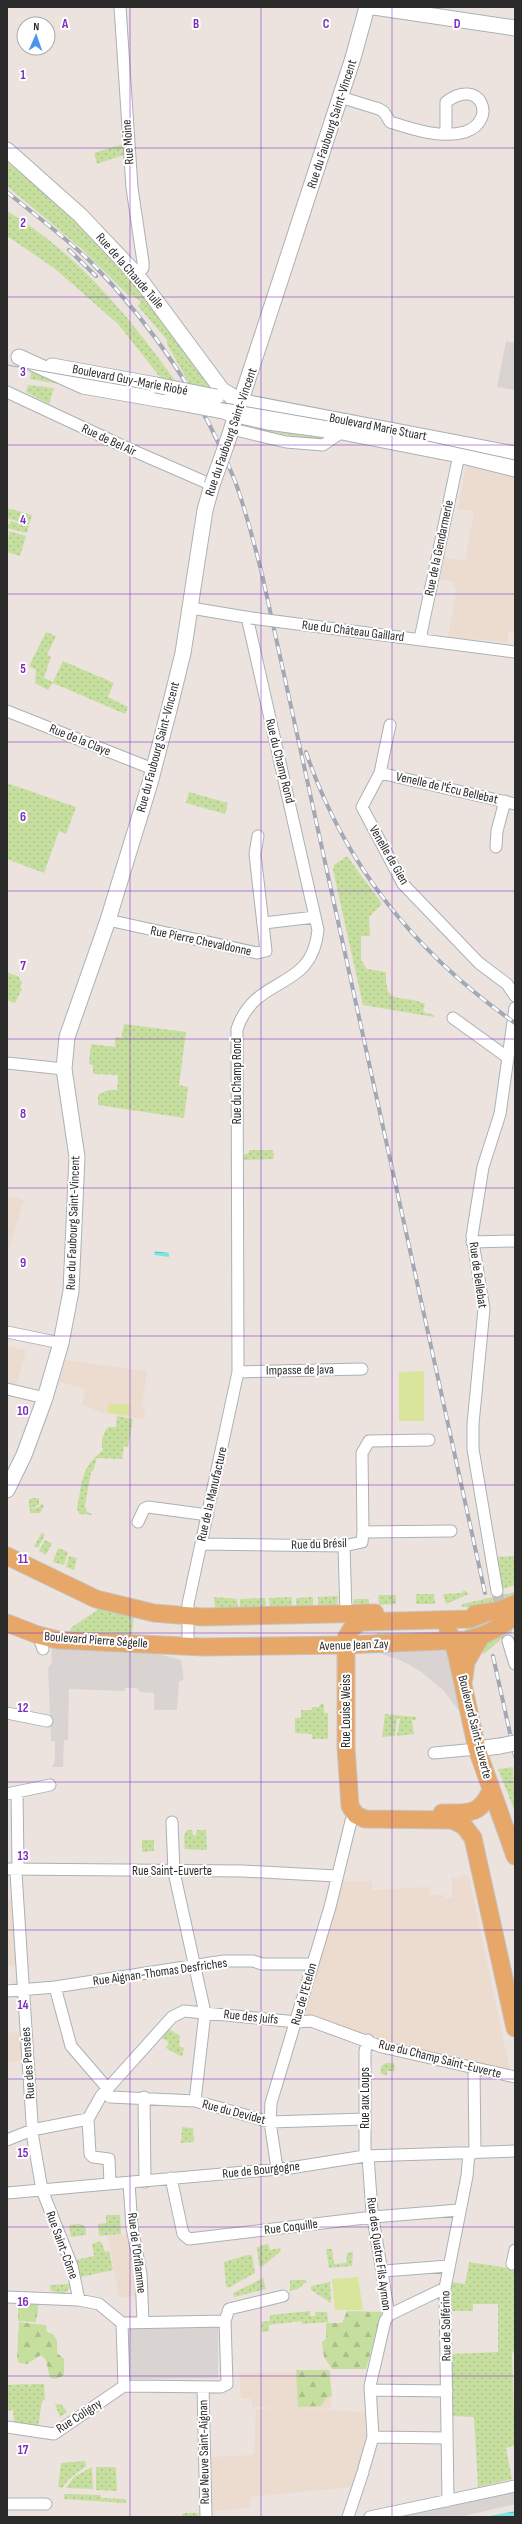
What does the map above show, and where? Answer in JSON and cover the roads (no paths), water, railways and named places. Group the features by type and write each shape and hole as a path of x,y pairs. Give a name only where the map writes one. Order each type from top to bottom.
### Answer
{"main road":[{"name":"Rue du Faubourg Saint-Vincent","path":"7,1490 24,1456 45,1398 61,1343 71,1287 77,1169 72,1120 64,1069 68,1032 108,920 153,769 180,665 191,608 205,510 229,436 234,409 340,97 367,7"},
{"path":"374,7 515,28"},
{"name":"Rue de la Chaude Tuile","path":"7,150 80,215 136,274 222,390 234,409"},
{"name":"Boulevard Guy-Marie Riobé","path":"13,356 103,376 216,397 234,409"},
{"name":"Boulevard Guy-Marie Riobé","path":"13,356 83,386 169,401 234,409"},
{"name":"Boulevard Marie Stuart","path":"234,409 268,422 342,432 459,455 515,470"},
{"name":"Boulevard Marie Stuart","path":"234,409 515,454"},
{"path":"7,1556 96,1598 154,1613 346,1613 370,1617 436,1620 470,1619 515,1604"},
{"path":"370,1617 420,1613 485,1613"},
{"name":"Boulevard Saint-Euverte","path":"420,1613 436,1620 448,1629 465,1694 477,1749 515,1856"},
{"name":"Avenue Jean Zay","path":"188,1646 346,1645 452,1641 481,1636 497,1629 515,1616"},
{"name":"Rue Louise Weiss","path":"354,1818 350,1806 346,1759 346,1645 347,1634 352,1628 370,1617"},
{"name":"Boulevard Pierre Ségelle","path":"7,1623 40,1642 58,1640 188,1646"},
{"path":"465,1694 466,1662 481,1636"},
{"path":"477,1749 515,1743"},
{"path":"413,1819 436,1813 473,1812 485,1804 491,1790"},
{"path":"354,1818 452,1820 464,1826 473,1838 515,2028"}],"street":[{"name":"Rue Moine","path":"120,7 132,188 144,262 143,268 136,274"},
{"path":"340,97 379,109 390,122 423,132 446,134"},
{"name":"Rue de Bel Air","path":"7,392 127,448 212,485"},
{"name":"Boulevard Marie Stuart","path":"229,436 323,445 342,432"},
{"name":"Rue de la Gendarmerie","path":"424,640 421,634 459,455"},
{"name":"Rue du Château Gaillard","path":"191,608 249,618 515,652"},
{"name":"Rue du Champ Rond","path":"238,1372 236,1032 244,1013 253,1000 295,975 306,965 316,946 318,930 249,618"},
{"name":"Rue de la Claye","path":"7,711 153,769"},
{"name":"Venelle de Gien","path":"390,725 380,773 362,807 403,884 479,963 507,984 515,996"},
{"name":"Venelle de l'Écu Bellebat","path":"380,773 510,803"},
{"path":"496,846 497,832 510,803"},
{"name":"Rue Pierre Chevaldonne","path":"108,920 258,953 266,951 255,854 258,836"},
{"path":"264,923 315,917"},
{"name":"Rue de Bellebat","path":"496,1591 473,1449 474,1417 484,1309 472,1242 474,1214 483,1167 500,1114 515,1008"},
{"path":"453,1018 507,1057"},
{"path":"7,1063 64,1069"},
{"path":"472,1242 515,1241"},
{"path":"7,1332 61,1343"},
{"name":"Impasse de Java","path":"238,1372 362,1369"},
{"name":"Rue de la Manufacture","path":"188,1646 184,1613 208,1515 238,1372"},
{"path":"7,1389 45,1398"},
{"path":"363,1532 362,1453 369,1441 429,1440"},
{"path":"138,1522 144,1509 148,1507 208,1515"},
{"name":"Rue du Brésil","path":"201,1544 344,1546 362,1542 363,1532 451,1531"},
{"path":"344,1546 346,1613"},
{"path":"508,1641 515,1664"},
{"path":"7,1712 47,1721"},
{"path":"434,1753 477,1749"},
{"path":"12,1793 50,1785"},
{"name":"Rue des Pensées","path":"12,1793 12,1869 23,1990 32,2130 42,2190"},
{"name":"Rue de l'Etelon","path":"277,2168 270,2122 271,2103 297,2022 336,1876 354,1818"},
{"path":"172,1822 174,1872 196,1964 205,2013 195,2101"},
{"name":"Rue Saint-Euverte","path":"12,1869 174,1872 243,1871 336,1876"},
{"name":"Rue Aignan-Thomas Desfriches","path":"7,1991 55,1987 196,1964 253,1961 262,1964 312,1964"},
{"path":"55,1987 71,2046 107,2091"},
{"name":"Rue des Juifs","path":"88,2119 101,2096 174,2015 184,2011 297,2022"},
{"name":"Rue du Champ Saint-Euverte","path":"297,2022 311,2021 368,2040 382,2047 515,2077"},
{"name":"Rue aux Loups","path":"364,2156 365,2051 368,2040"},
{"name":"Rue de Solférino","path":"448,2501 445,2288 459,2210 472,2153 474,2068"},
{"name":"Rue du Devidet","path":"107,2091 110,2097 195,2101 270,2122 365,2121"},
{"path":"144,2098 145,2182"},
{"path":"7,2140 32,2130 88,2119 90,2154 93,2157 109,2159 110,2184"},
{"name":"Rue de Bourgogne","path":"7,2193 145,2182 171,2178 277,2168 364,2156 515,2151"},
{"name":"Rue des Quatre Fils Aymon","path":"348,2517 364,2470 373,2437 370,2390 385,2321 389,2315 384,2271 372,2214 364,2156"},
{"name":"Rue Coquille","path":"171,2178 183,2234 189,2239 372,2214 459,2210"},
{"name":"Rue de l'Oriflamme","path":"130,2183 132,2227 141,2274 143,2322"},
{"name":"Rue Saint-Côme","path":"42,2190 72,2266 79,2300"},
{"path":"512,2264 515,2250"},
{"path":"384,2271 448,2266"},
{"path":"389,2315 445,2288"},
{"path":"7,2296 79,2300 98,2304 122,2323 225,2321"},
{"path":"122,2323 124,2386 221,2387 227,2382 225,2321 229,2309 283,2296"},
{"name":"Rue Coligny","path":"7,2427 54,2434 124,2386"},
{"name":"Rue Neuve Saint-Aignan","path":"203,2387 206,2517"},
{"path":"370,2390 447,2391"},
{"path":"373,2437 447,2438"},
{"path":"370,2517 515,2486"},
{"path":"7,2504 46,2504"}],"water":[{"path":"155,1251 169,1253 169,1257 154,1255"},
{"path":"515,2511 515,2517 485,2517"}],"tunnel":[{"path":"497,1591 508,1641"}],"tram line":[{"path":"7,365 363,427 515,460"}],"railway":[{"path":"7,192 91,262 135,311 174,364 191,392 222,450 239,492 262,574 485,1593"},
{"path":"69,250 96,276"},
{"path":"306,752 322,793 341,832 363,869 388,904 416,937 447,968 515,1023"},
{"path":"493,1656 515,1756"}]}
